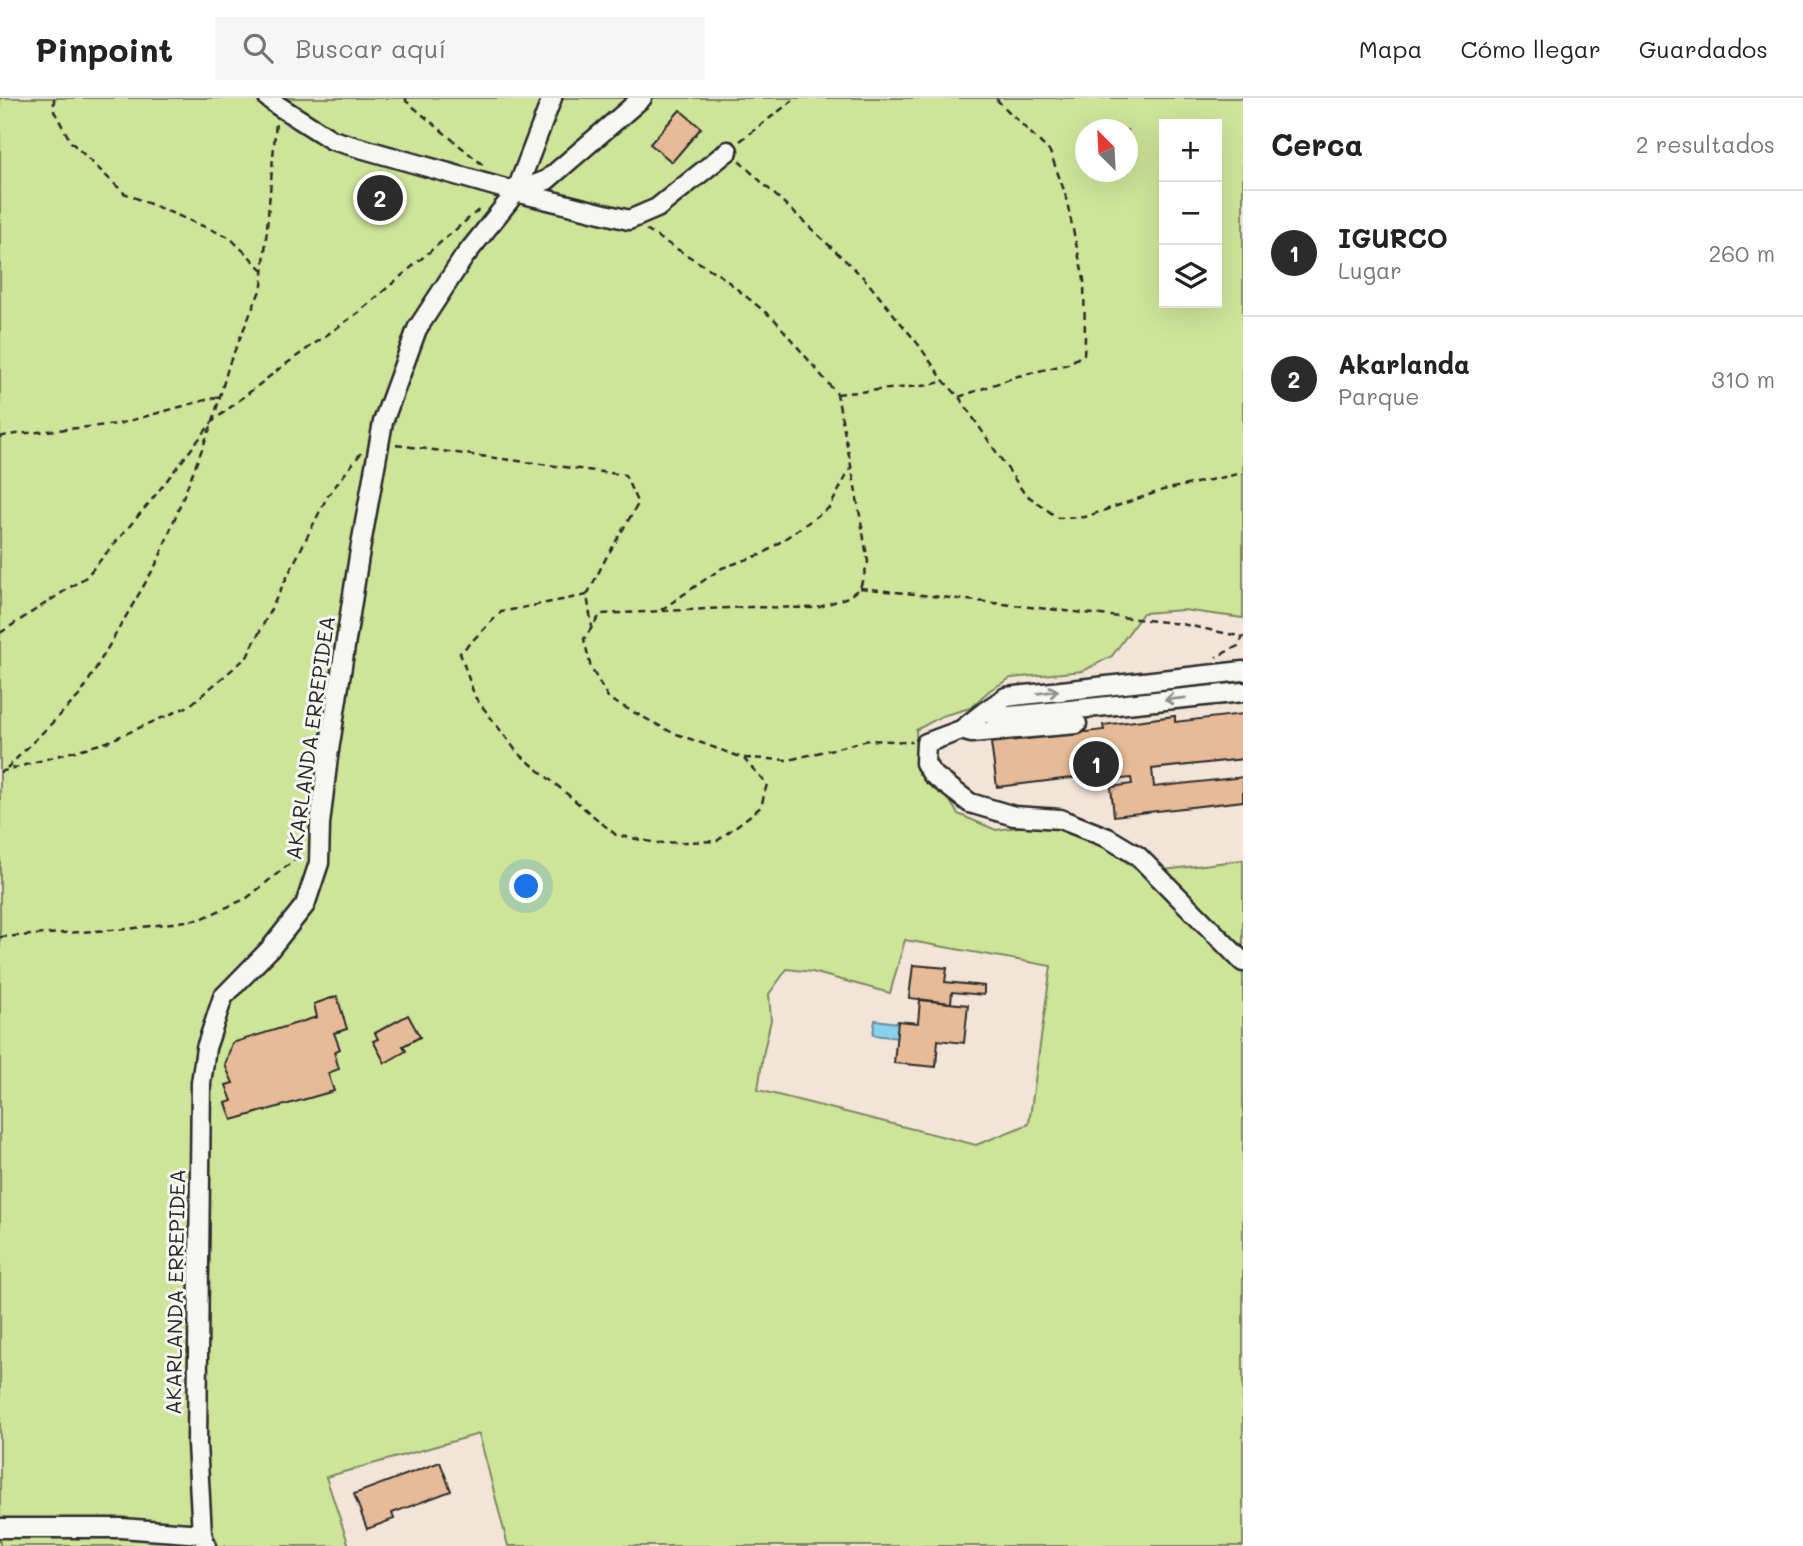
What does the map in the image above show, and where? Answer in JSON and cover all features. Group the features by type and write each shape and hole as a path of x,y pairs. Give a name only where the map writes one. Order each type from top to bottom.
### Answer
{"street":[{"name":"AKARLANDA ERREPIDEA","path":"204,1540 197,1444 201,1083 206,1048 223,997 270,950 305,905 319,863 320,824 328,757 383,422 417,329 464,257 516,192 552,98"},
{"path":"516,192 547,180 642,98"},
{"path":"272,102 332,139 516,192 629,220 657,208 728,151"},
{"path":"1243,671 1006,697 961,730 926,743 925,763 932,774 971,803 1014,816 1060,819 1108,838 1138,856 1243,962"},
{"path":"984,712 1000,717 1243,692"},
{"path":"961,730 971,733 1077,724"},
{"path":"0,1528 121,1528 204,1540"}],"path":[{"path":"54,98 54,111 71,142 124,193 229,237 263,270"},
{"path":"406,98 406,101 465,152 486,167"},
{"path":"796,98 728,151 864,278 959,397 1024,493 1058,517 1085,517 1163,490 1243,473"},
{"path":"959,397 1018,376 1068,364 1084,354 1084,280 1065,193 1050,152 995,98"},
{"path":"2,771 81,694 158,561 213,421 229,364 262,286 272,102"},
{"path":"0,633 86,578 213,421 279,369 359,312 484,206"},
{"path":"629,220 721,276 775,320 837,394 868,562 860,589 848,597 817,608 749,607 601,614 584,639 591,667 609,699 671,732 743,758 789,760 869,740 926,743"},
{"path":"837,394 930,385 944,381"},
{"path":"0,438 7,435 118,424 220,396"},
{"path":"2,771 107,742 189,706 247,657 327,497 361,452 379,442 625,475 638,504 587,595 592,627"},
{"path":"661,610 722,568 763,554 830,507 851,466"},
{"path":"860,589 1182,624 1243,637 1238,646 1213,659"},
{"path":"587,595 500,612 460,653 475,697 517,752 616,835 657,843 717,841 761,807 767,784 743,758"},
{"path":"0,937 128,929 201,919 247,898 298,857 305,846"}],"green space":[{"path":"0,98 1243,98 1243,618 1183,610 1143,613 1112,656 1083,671 1011,678 990,690 970,708 942,716 916,730 922,777 947,796 958,814 996,830 1041,824 1070,830 1097,841 1141,873 1243,860 1243,1546 508,1546 479,1434 326,1477 349,1546 0,1546","holes":["905,940 1051,966 1029,1124 976,1145 758,1090 771,1020 769,994 787,969 812,972 890,993"]}],"water":[{"path":"875,1020 899,1023 897,1038 873,1035"}],"building":[{"path":"680,110 701,128 672,162 650,144"},
{"path":"1243,714 1243,759 1152,769 1154,787 1243,777 1243,801 1114,816 1111,787 1132,784 1131,778 1113,780 1113,773 997,787 991,743 1104,730 1103,725 1175,716 1175,722"},
{"path":"913,965 947,968 945,982 984,986 984,995 952,992 951,1003 909,998"},
{"path":"337,996 347,1029 334,1033 340,1049 334,1052 339,1069 328,1073 334,1091 232,1120 226,1103 232,1101 226,1085 233,1083 225,1065 232,1043 317,1017 314,1004"},
{"path":"920,1000 968,1005 964,1043 938,1040 936,1067 894,1063 898,1021 918,1023"},
{"path":"408,1015 420,1037 403,1046 406,1051 385,1063 373,1041 378,1039 375,1033"},
{"path":"440,1462 451,1491 392,1513 394,1519 367,1529 354,1494"}],"place":[{"name":"Akarlanda","path":"380,198"},
{"name":"IGURCO","path":"1096,764"}]}
